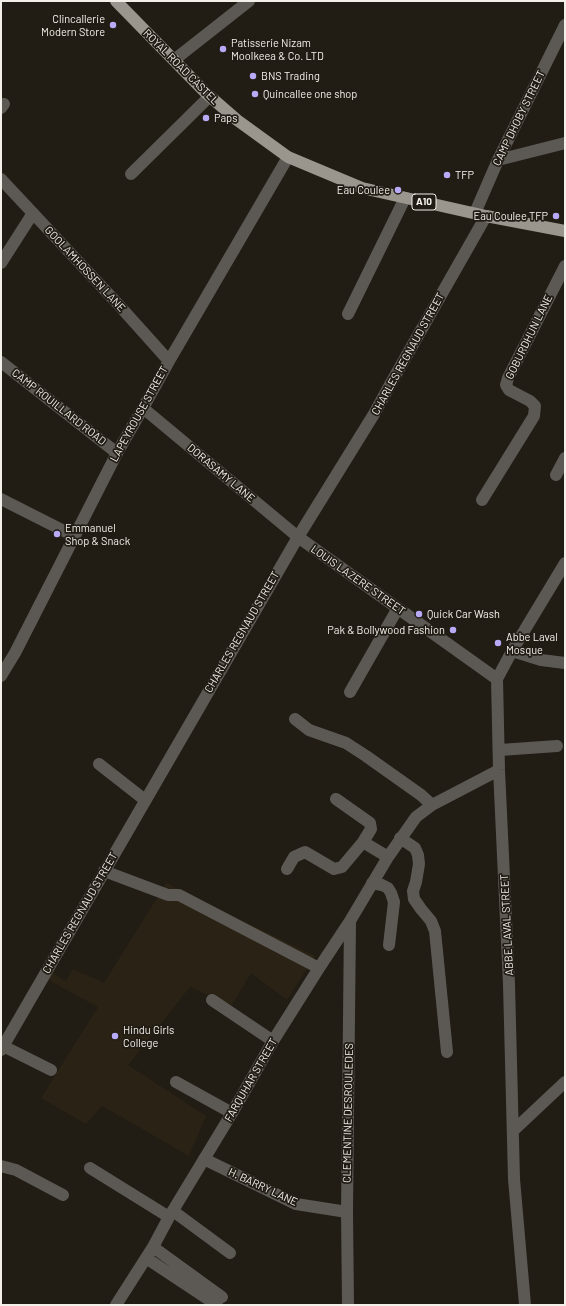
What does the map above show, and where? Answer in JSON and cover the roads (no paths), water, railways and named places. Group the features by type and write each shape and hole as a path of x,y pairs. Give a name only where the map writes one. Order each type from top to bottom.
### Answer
{"main road":[{"name":"ROYAL ROAD CASTEL","path":"116,1 210,96 237,120 288,157"},
{"name":"A10","path":"288,157 362,188 565,231"}],"street":[{"path":"174,60 250,1"},
{"name":"CAMP DHOBY STREET","path":"480,214 498,160 565,24"},
{"path":"132,174 210,96"},
{"path":"498,160 565,143"},
{"name":"LAPEYROUSE STREET","path":"1,676 15,653 117,452 288,157"},
{"name":"GOOLAMHOSSEN LANE","path":"1,179 117,302 169,361"},
{"path":"348,314 405,198"},
{"path":"1,263 33,213"},
{"name":"CHARLES REGNAUD STREET","path":"2,1048 298,537 374,414 480,214"},
{"name":"GOBURDHUN LANE","path":"482,500 534,416 535,406 530,401 509,390 506,385 508,378 565,266"},
{"name":"CAMP ROUILLARD ROAD","path":"1,362 117,452"},
{"name":"DORASAMY LANE","path":"143,408 298,537"},
{"path":"556,475 565,458"},
{"path":"1,498 74,536"},
{"name":"LOUIS LAZERE STREET","path":"298,537 497,679"},
{"path":"497,679 512,651 565,563"},
{"path":"350,692 398,608"},
{"path":"512,651 541,660 565,664"},
{"name":"ABBE LAVAL STREET","path":"497,679 500,750 499,770 509,976 514,1178 525,1305"},
{"path":"295,719 309,730 346,743 421,795 432,805"},
{"path":"500,750 557,746"},
{"path":"99,764 145,800"},
{"name":"FARQUHAR STREET","path":"116,1305 153,1247 273,1042 350,921 400,838 416,817 432,805 499,770"},
{"path":"286,869 294,857 304,852 334,869 342,867 363,842 371,829 370,823 336,799"},
{"path":"400,838 415,848 418,855 419,864 413,891 414,899 431,921 435,931 447,1052"},
{"path":"363,842 388,857"},
{"path":"104,871 168,895 179,895 319,968"},
{"path":"372,883 388,888 394,902 389,945"},
{"name":"CLEMENTINE DESROULEDES","path":"348,1305 347,1212 350,921"},
{"path":"212,1000 273,1042"},
{"path":"2,1048 51,1070"},
{"path":"176,1082 232,1113"},
{"path":"514,1130 565,1082"},
{"name":"H. BARRY LANE","path":"204,1159 296,1204 347,1212"},
{"path":"1,1166 16,1170 63,1195"},
{"path":"90,1168 171,1214 230,1253"},
{"path":"153,1247 220,1301"},
{"path":"146,1258 220,1301"}],"place":[{"name":"Clincallerie Modern Store","path":"113,25"},
{"name":"Patisserie Nizam Moolkeea & Co. LTD","path":"223,49"},
{"name":"BNS Trading","path":"253,76"},
{"name":"Quincallee one shop","path":"255,94"},
{"name":"Paps","path":"206,118"},
{"name":"TFP","path":"447,175"},
{"name":"Eau Coulee","path":"398,190"},
{"name":"Eau Coulee TFP","path":"556,216"},
{"name":"Emmanuel Shop & Snack","path":"57,534"},
{"name":"Quick Car Wash","path":"419,614"},
{"name":"Pak & Bollywood Fashion","path":"453,630"},
{"name":"Abbe Laval Mosque","path":"498,643"},
{"name":"Hindu Girls College","path":"115,1036"}]}
